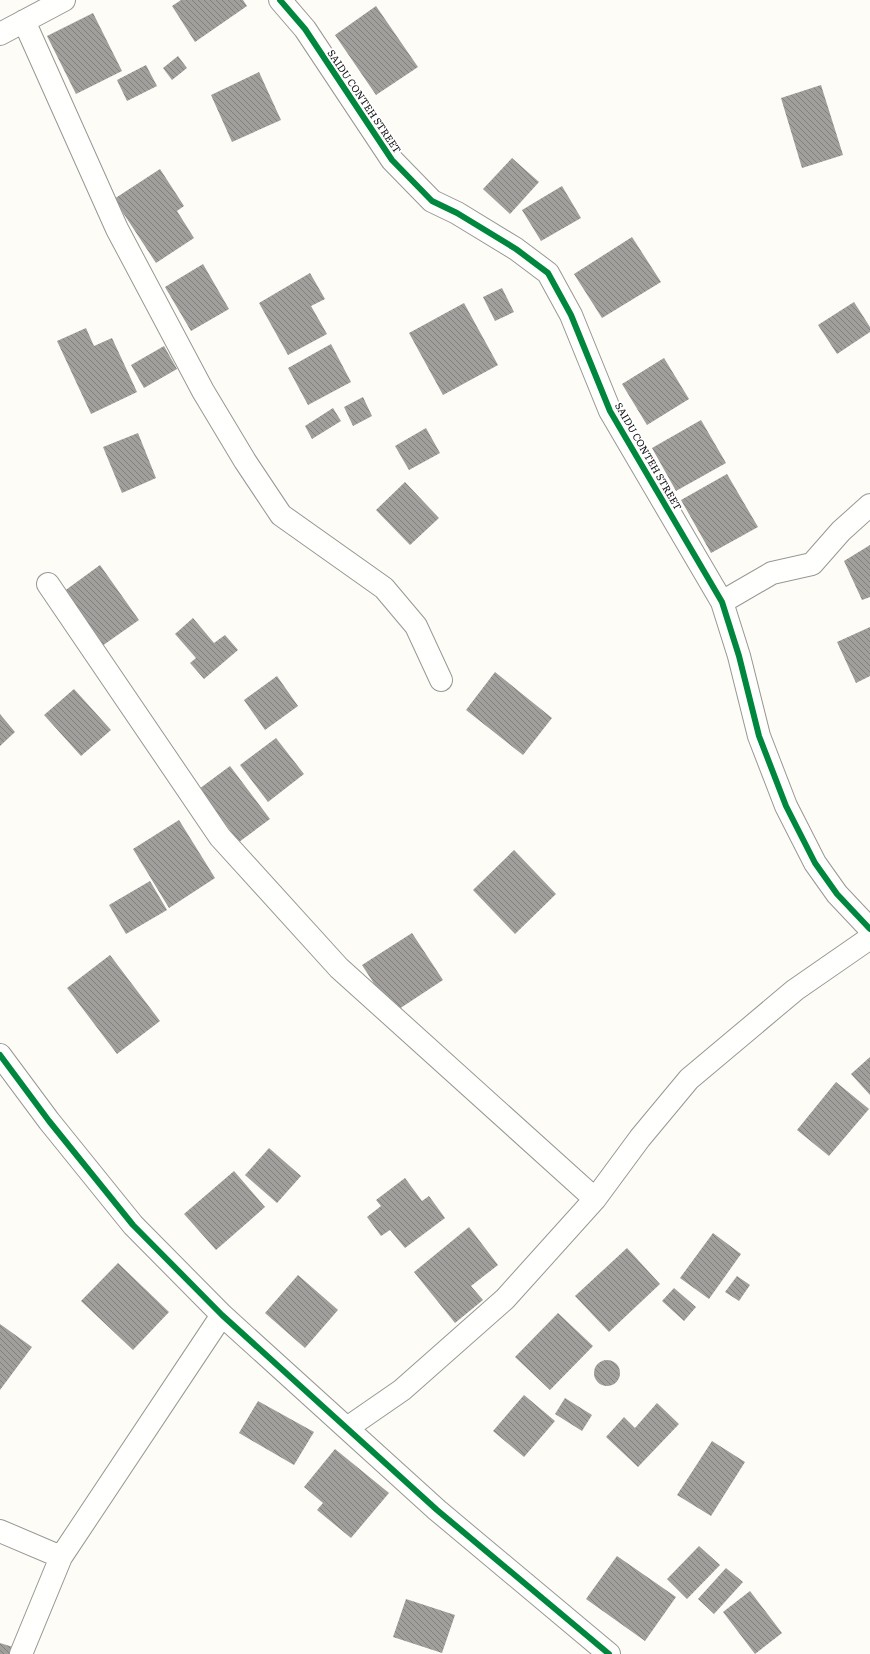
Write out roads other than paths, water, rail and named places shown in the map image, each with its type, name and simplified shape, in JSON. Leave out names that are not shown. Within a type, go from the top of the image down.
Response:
[{"type":"street","points":[[0,34],[64,0]]},
{"type":"street","name":"SAIDU CONTEH STREET","points":[[280,0],[305,29],[392,160],[432,201],[457,213],[510,245],[548,273],[571,315],[610,411],[722,602],[740,656],[759,736],[786,806],[815,863],[837,894],[870,929]]},
{"type":"street","points":[[24,21],[117,229],[203,391],[245,461],[281,515],[384,588],[416,626],[441,680]]},
{"type":"street","points":[[722,602],[772,573],[812,564],[841,531],[870,505]]},
{"type":"street","points":[[48,584],[220,837],[339,968],[595,1199]]},
{"type":"street","points":[[347,1428],[402,1390],[505,1299],[595,1199],[640,1138],[689,1079],[795,990],[870,938]]},
{"type":"street","points":[[0,1056],[49,1121],[133,1225],[222,1315],[437,1510],[608,1654]]},
{"type":"street","points":[[21,1654],[61,1557],[222,1315]]},
{"type":"street","points":[[0,1531],[61,1557]]}]
